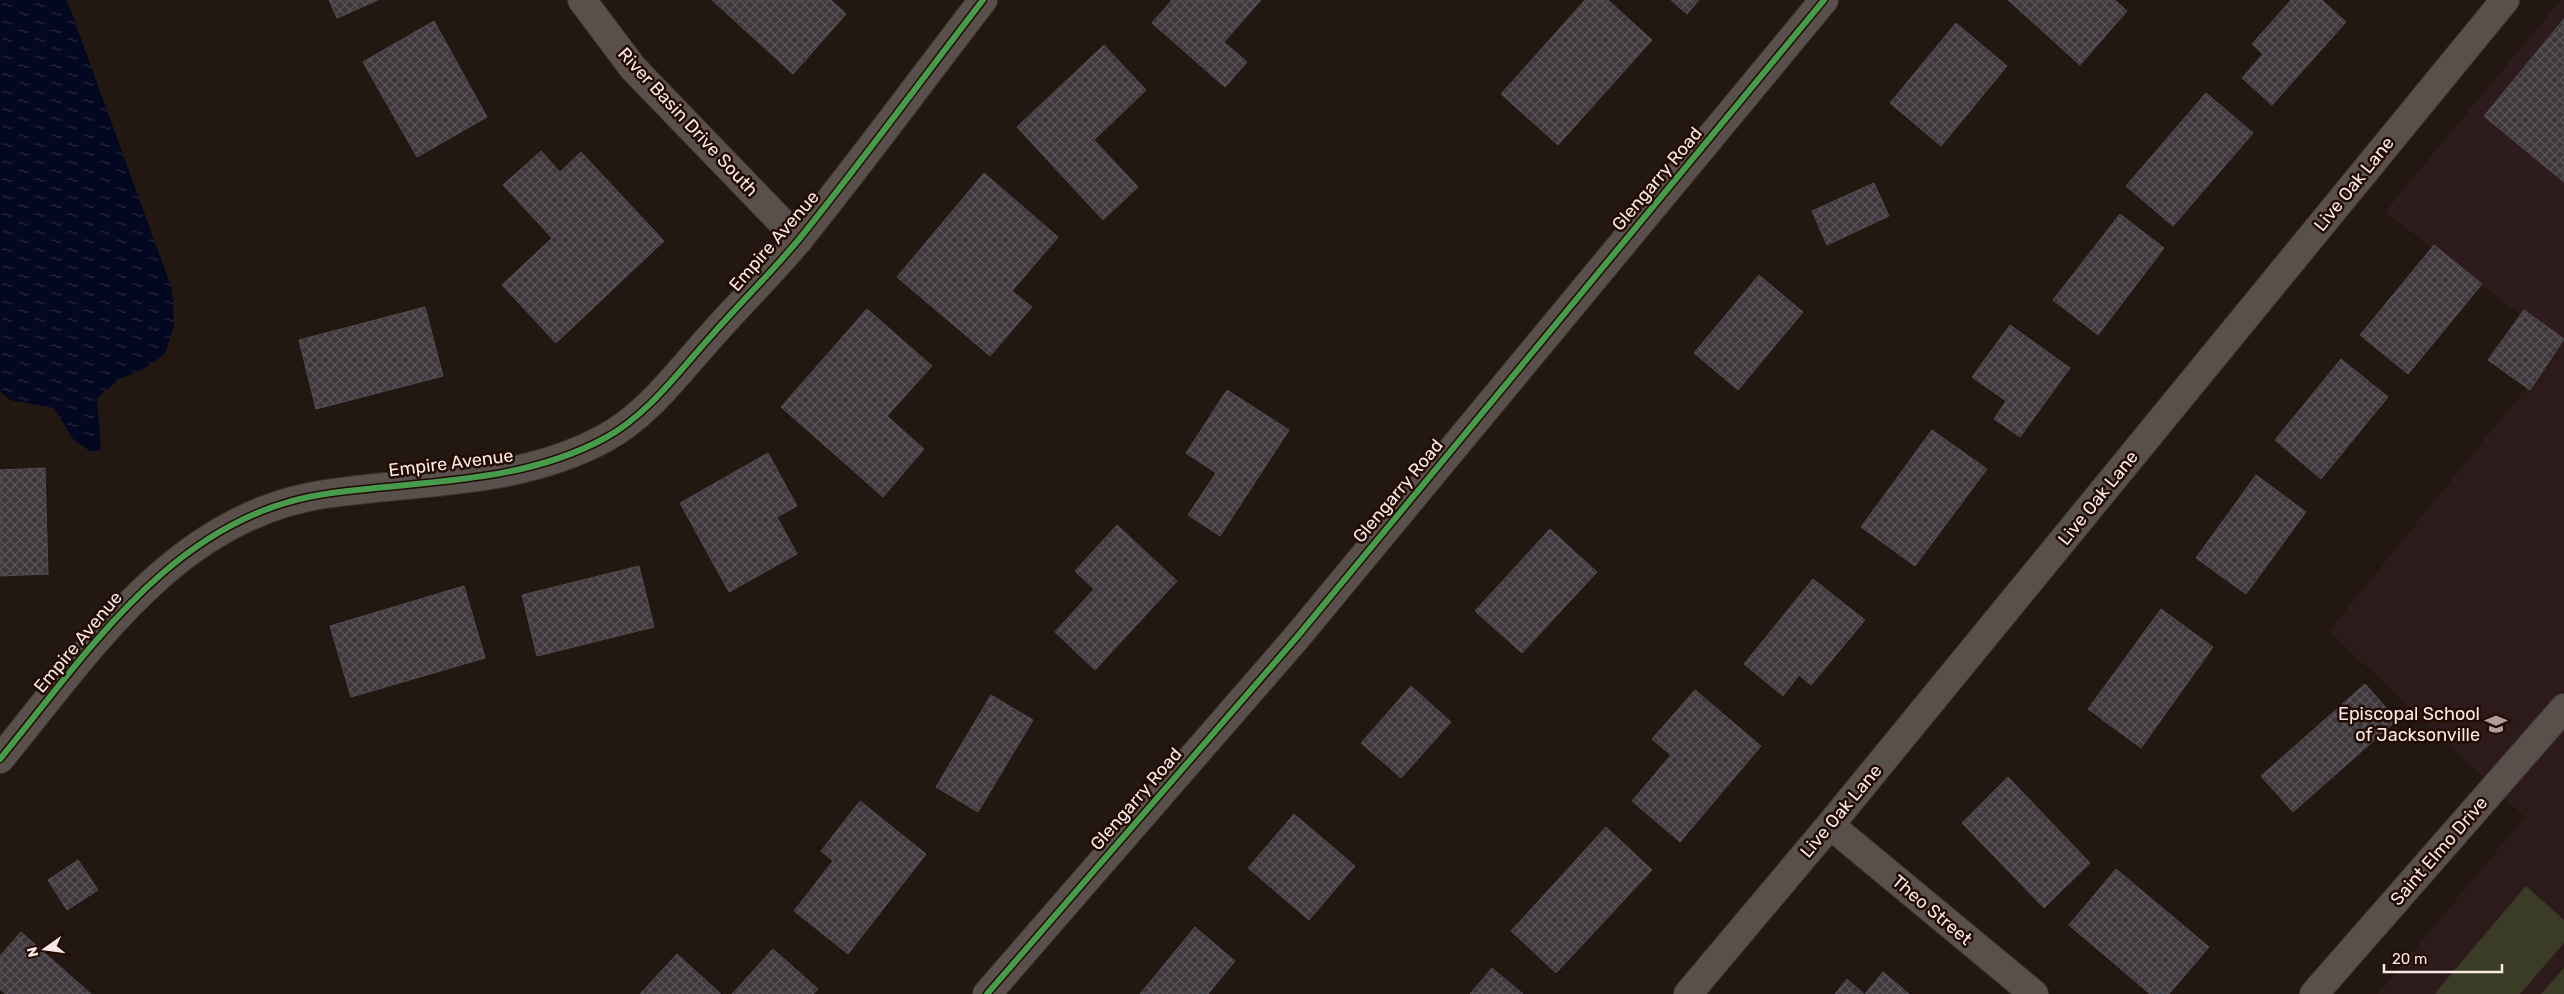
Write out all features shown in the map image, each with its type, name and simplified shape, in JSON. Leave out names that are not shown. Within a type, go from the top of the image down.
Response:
[{"type":"street","name":"River Basin Drive South","points":[[582,0],[633,68],[798,240]]},
{"type":"street","name":"Empire Avenue","points":[[0,759],[131,600],[180,557],[226,527],[279,504],[323,494],[510,473],[565,456],[607,437],[645,408],[798,240],[983,0]]},
{"type":"street","name":"Glengarry Road","points":[[987,994],[1297,637],[1824,0]]},
{"type":"street","name":"Live Oak Lane","points":[[1688,994],[1830,826],[2506,0]]},
{"type":"street","name":"Saint Elmo Drive","points":[[2314,994],[2564,708]]},
{"type":"street","name":"Theo Street","points":[[1830,826],[2034,994]]},
{"type":"shaded area","points":[[2561,0],[2564,0],[2564,341],[2561,345],[2385,212]]},
{"type":"shaded area","name":"Episcopal School of Jacksonville","points":[[2564,341],[2564,994],[2378,994],[2525,817],[2329,631]]},
{"type":"green space","points":[[2526,886],[2564,920],[2564,943],[2520,994],[2435,993]]},
{"type":"green space","points":[[2564,968],[2564,994],[2541,994]]},
{"type":"water","points":[[0,0],[67,0],[172,289],[174,326],[165,354],[144,369],[120,379],[97,398],[101,450],[91,452],[73,439],[54,408],[10,400],[0,391]]},
{"type":"building","points":[[329,0],[378,0],[337,18]]},
{"type":"building","points":[[712,0],[831,0],[846,14],[793,74]]},
{"type":"building","points":[[1172,0],[1261,0],[1224,42],[1247,62],[1225,87],[1152,23]]},
{"type":"building","points":[[1585,0],[1608,0],[1652,40],[1558,145],[1501,94]]},
{"type":"building","points":[[1671,0],[1699,0],[1687,14]]},
{"type":"building","points":[[2008,0],[2115,0],[2127,11],[2080,65]]},
{"type":"building","points":[[2291,0],[2322,0],[2346,22],[2272,105],[2242,78],[2263,54],[2252,44]]},
{"type":"building","points":[[2564,19],[2564,182],[2484,116]]},
{"type":"building","points":[[434,21],[487,117],[417,157],[363,62]]},
{"type":"building","points":[[1956,23],[2007,66],[1941,146],[1890,103]]},
{"type":"building","points":[[1104,45],[1146,90],[1094,140],[1138,187],[1103,220],[1017,127]]},
{"type":"building","points":[[2206,93],[2253,133],[2173,226],[2126,186]]},
{"type":"building","points":[[541,151],[560,172],[581,152],[664,241],[556,343],[502,285],[552,238],[503,185]]},
{"type":"building","points":[[984,173],[1058,237],[1012,291],[1032,307],[990,356],[897,277]]},
{"type":"building","points":[[1874,183],[1889,216],[1827,245],[1812,211]]},
{"type":"building","points":[[2120,214],[2164,248],[2098,335],[2053,300]]},
{"type":"building","points":[[2434,245],[2482,284],[2408,374],[2360,335]]},
{"type":"building","points":[[1759,275],[1803,312],[1738,390],[1694,353]]},
{"type":"building","points":[[425,307],[443,376],[316,409],[299,340]]},
{"type":"building","points":[[867,309],[932,366],[887,416],[924,449],[883,497],[781,407]]},
{"type":"building","points":[[2524,310],[2564,339],[2530,390],[2488,360]]},
{"type":"building","points":[[2010,325],[2070,368],[2020,437],[1994,419],[2006,401],[1972,377]]},
{"type":"building","points":[[2341,359],[2388,397],[2321,479],[2275,440]]},
{"type":"building","points":[[1227,390],[1289,430],[1220,536],[1188,515],[1216,473],[1186,453]]},
{"type":"building","points":[[1932,430],[1987,469],[1915,566],[1861,527]]},
{"type":"building","points":[[768,453],[797,506],[777,517],[797,554],[729,592],[680,503]]},
{"type":"building","points":[[45,468],[48,574],[0,576],[0,470]]},
{"type":"building","points":[[2256,475],[2306,512],[2246,594],[2196,558]]},
{"type":"building","points":[[1117,525],[1177,581],[1095,670],[1055,632],[1094,589],[1075,571]]},
{"type":"building","points":[[1550,529],[1597,572],[1522,653],[1475,611]]},
{"type":"building","points":[[639,566],[654,627],[537,656],[522,595]]},
{"type":"building","points":[[1813,579],[1865,620],[1811,685],[1799,675],[1783,696],[1744,664]]},
{"type":"building","points":[[464,586],[485,658],[351,697],[330,626]]},
{"type":"building","points":[[2161,609],[2213,647],[2141,748],[2088,709]]},
{"type":"building","points":[[2365,684],[2397,720],[2293,812],[2261,776]]},
{"type":"building","points":[[1411,686],[1451,722],[1401,778],[1361,743]]},
{"type":"building","points":[[1695,690],[1761,746],[1680,842],[1632,801],[1671,755],[1652,739]]},
{"type":"building","points":[[991,695],[1033,720],[978,812],[936,787]]},
{"type":"building","points":[[2008,777],[2090,863],[2044,908],[1962,823]]},
{"type":"building","points":[[860,801],[926,854],[848,954],[794,911],[833,861],[821,851]]},
{"type":"building","points":[[1294,814],[1355,866],[1309,920],[1248,868]]},
{"type":"building","points":[[1606,827],[1652,870],[1556,973],[1511,931]]},
{"type":"building","points":[[78,860],[98,890],[67,910],[48,880]]},
{"type":"building","points":[[2116,869],[2209,947],[2169,994],[2150,994],[2069,925]]},
{"type":"building","points":[[1195,927],[1235,961],[1208,994],[1140,994]]},
{"type":"building","points":[[21,932],[91,994],[5,994],[0,989],[0,956]]},
{"type":"building","points":[[773,949],[818,989],[813,994],[732,994]]},
{"type":"building","points":[[677,954],[721,994],[640,994]]},
{"type":"building","points":[[1492,968],[1523,994],[1470,994]]},
{"type":"building","points":[[1883,972],[1909,994],[1865,994]]},
{"type":"building","points":[[1847,979],[1864,994],[1835,994]]},
{"type":"cycle path","points":[[0,759],[102,633],[140,594],[180,559],[223,530],[272,507],[325,494],[432,483],[503,473],[538,465],[572,453],[605,438],[621,428],[663,391],[800,238],[983,0]]},
{"type":"cycle path","points":[[987,994],[1297,637],[1824,0]]},
{"type":"place","name":"Episcopal School of Jacksonville","points":[[2496,724]]}]
